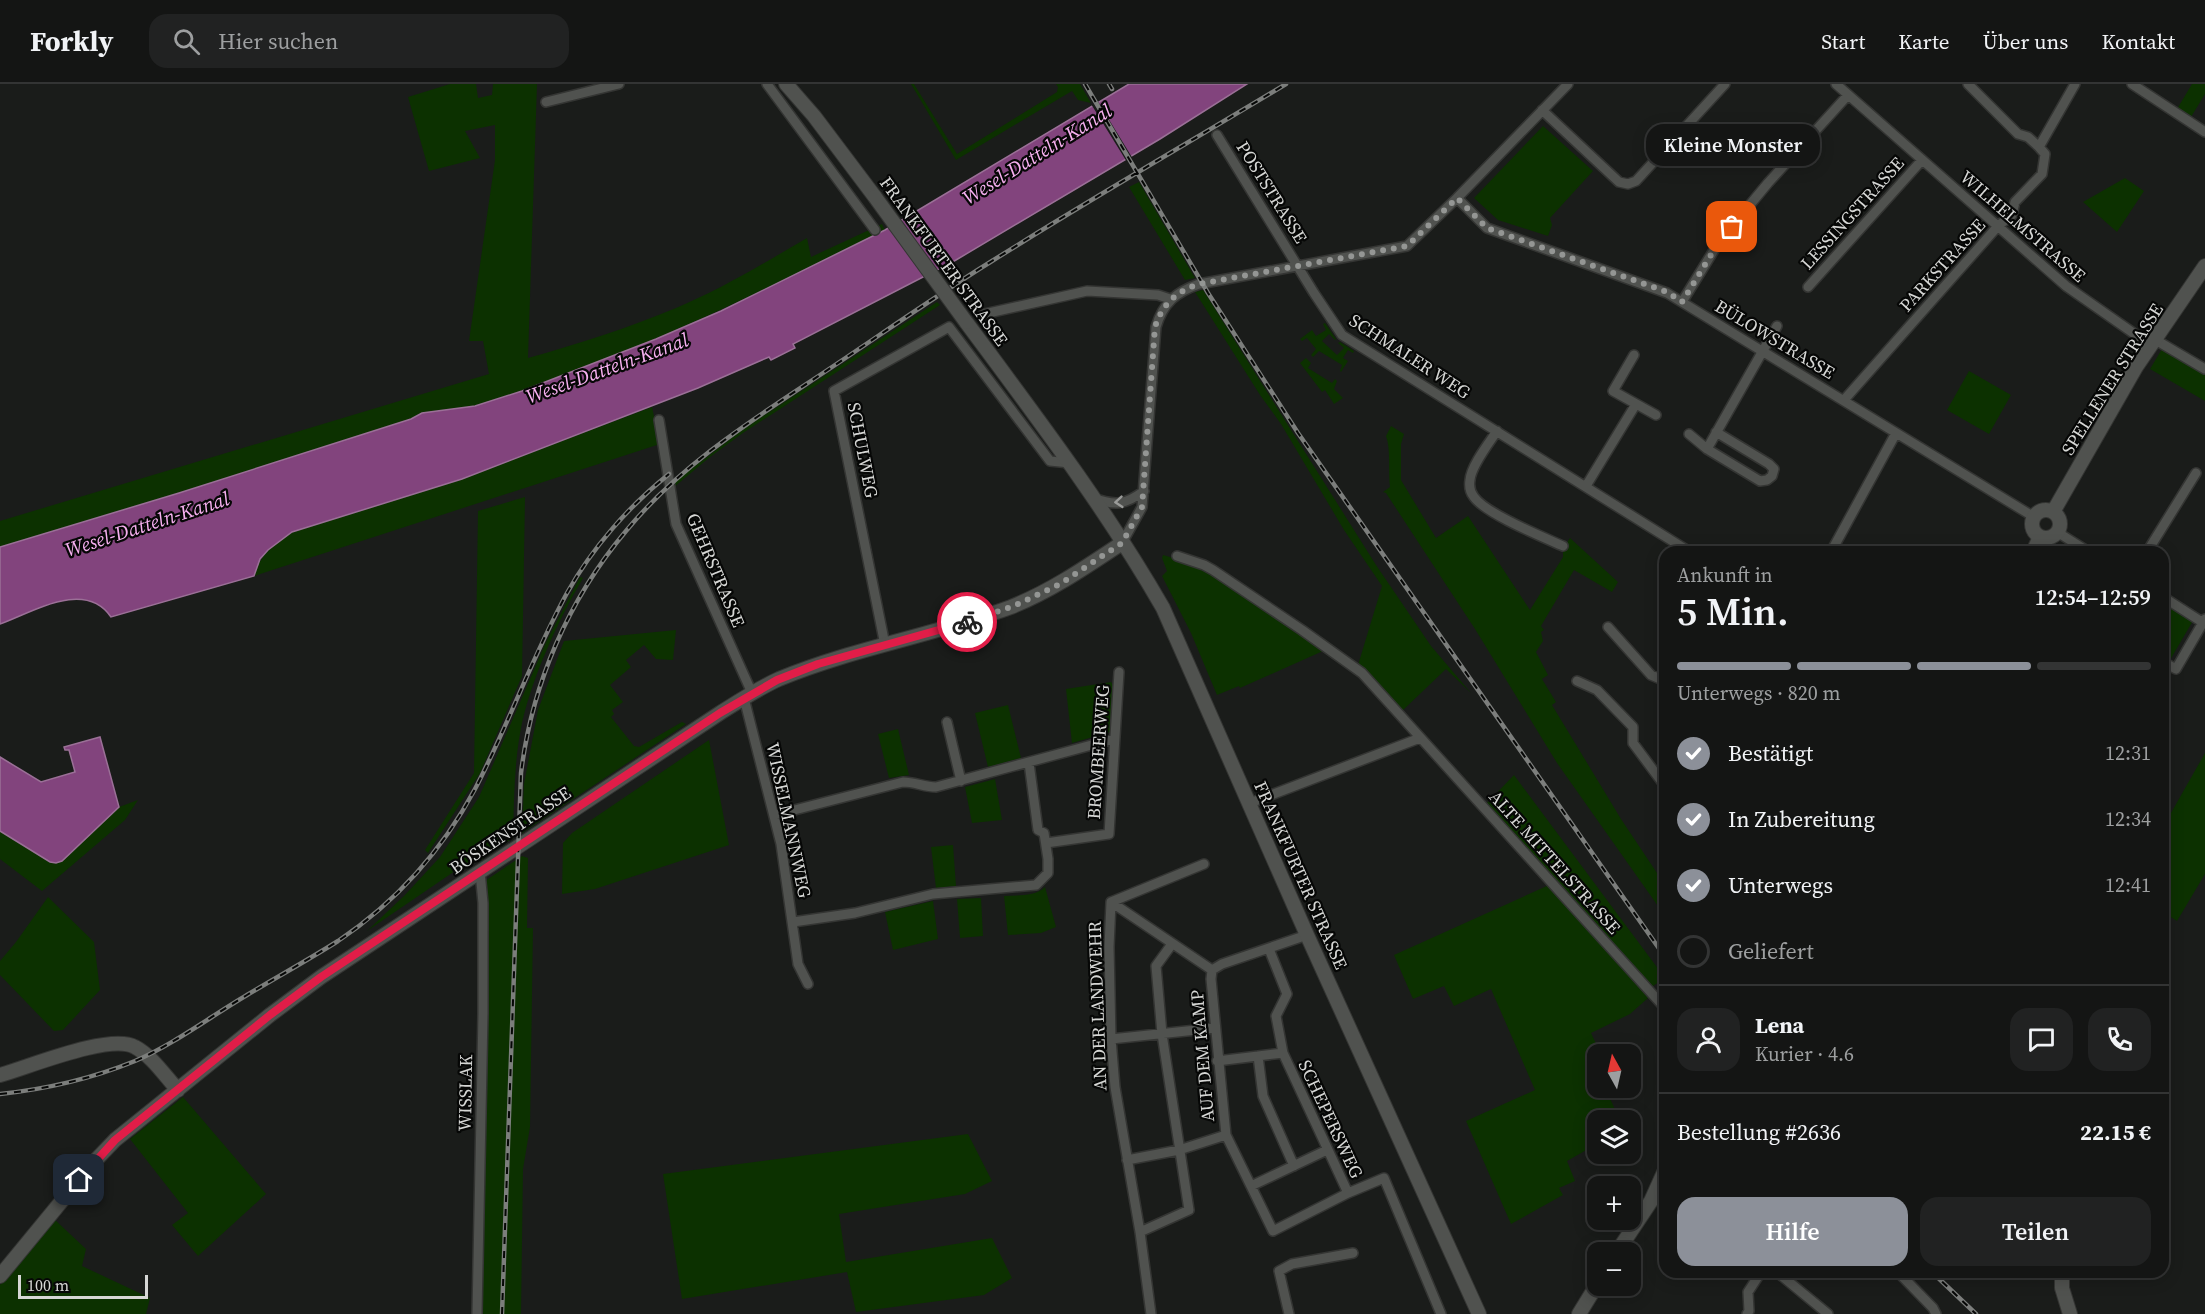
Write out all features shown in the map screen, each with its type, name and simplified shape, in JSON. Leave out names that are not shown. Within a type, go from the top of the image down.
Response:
[{"type":"main road","name":"FRANKFURTER STRASSE","points":[[786,84],[875,197],[1070,463],[1134,558],[1178,638],[1307,935],[1479,1314]]},
{"type":"main road","name":"SPELLENER STRASSE","points":[[2053,512],[2154,339],[2205,266]]},
{"type":"main road","points":[[2044,510],[2053,512],[2060,524],[2057,532],[2050,538],[2040,537],[2032,529],[2034,517],[2044,510]]},
{"type":"main road","points":[[2036,546],[2040,537]]},
{"type":"main road","name":"BÖSKENSTRASSE","points":[[0,1276],[93,1163],[115,1140],[270,1015],[321,977],[748,696],[777,680],[818,664],[980,618],[1014,606],[1060,584],[1122,543]]},
{"type":"main road","points":[[0,1075],[97,1046],[122,1043],[137,1048],[178,1090]]},
{"type":"main road","points":[[1624,1242],[1659,1187]]},
{"type":"main road","points":[[2062,1278],[2062,1288],[2070,1314]]},
{"type":"main road","points":[[1579,1314],[1590,1296]]},
{"type":"street","points":[[546,102],[619,84]]},
{"type":"street","name":"FRANKFURTER STRASSE","points":[[767,84],[876,230]]},
{"type":"street","name":"POSTSTRASSE","points":[[1170,299],[1182,290],[1199,284],[1407,246],[1568,84]]},
{"type":"street","points":[[1542,110],[1619,182],[1628,184],[1636,181],[1725,84]]},
{"type":"street","name":"WILHELMSTRASSE","points":[[1836,84],[2066,286],[2139,337],[2154,339],[2205,369]]},
{"type":"street","points":[[1968,84],[2018,134],[2028,136],[2039,147],[2075,84]]},
{"type":"street","points":[[2132,84],[2205,132]]},
{"type":"street","points":[[1682,302],[1719,242],[1768,183],[1848,95]]},
{"type":"street","name":"POSTSTRASSE","points":[[1217,135],[1298,267]]},
{"type":"street","name":"PARKSTRASSE","points":[[1844,400],[1998,226],[2012,215],[2015,202],[2042,174],[2045,154],[2039,147]]},
{"type":"street","name":"LESSINGSTRASSE","points":[[1808,288],[1922,160]]},
{"type":"street","name":"BÜLOWSTRASSE","points":[[1457,198],[1487,228],[1667,292],[2034,517]]},
{"type":"street","name":"SCHMALER WEG","points":[[1298,267],[1342,335],[1681,546]]},
{"type":"street","points":[[984,314],[1088,291],[1158,295],[1170,299],[1159,315],[1155,327],[1142,507],[1122,543]]},
{"type":"street","points":[[1707,449],[1777,326]]},
{"type":"street","name":"FRANKFURTER STRASSE","points":[[949,327],[1050,461],[1070,463]]},
{"type":"street","name":"SCHULWEG","points":[[885,645],[834,391],[949,327]]},
{"type":"street","points":[[1634,355],[1613,391],[1656,415]]},
{"type":"street","points":[[1586,486],[1636,404]]},
{"type":"street","name":"GEHRSTRASSE","points":[[658,420],[665,447],[676,524],[748,696]]},
{"type":"street","points":[[1497,431],[1471,474],[1470,488],[1473,496],[1525,529],[1563,546]]},
{"type":"street","points":[[1689,434],[1707,449],[1760,481],[1772,476],[1774,469],[1770,464],[1716,432]]},
{"type":"street","points":[[1834,546],[1896,433]]},
{"type":"street","points":[[2151,546],[2196,473]]},
{"type":"street","points":[[1092,498],[1106,502],[1128,502],[1144,491]]},
{"type":"street","points":[[2057,532],[2080,546]]},
{"type":"street","name":"ALTE MITTELSTRASSE","points":[[1177,556],[1213,570],[1362,673],[1659,1001]]},
{"type":"street","points":[[2169,601],[2204,621],[2176,669],[2169,665]]},
{"type":"street","points":[[1608,627],[1651,675],[1659,678]]},
{"type":"street","name":"BROMBEERWEG","points":[[1046,843],[1109,834],[1119,672]]},
{"type":"street","points":[[1577,681],[1597,690],[1633,727],[1633,742],[1659,778]]},
{"type":"street","name":"WISSELMANNWEG","points":[[748,696],[775,815],[798,964],[808,984]]},
{"type":"street","points":[[946,722],[961,781]]},
{"type":"street","points":[[1250,803],[1420,738]]},
{"type":"street","points":[[775,815],[903,782],[936,787],[1114,739]]},
{"type":"street","points":[[793,922],[855,913],[933,894],[1036,885],[1048,873],[1046,843],[1044,834],[1038,830],[1029,763]]},
{"type":"street","name":"AN DER LANDWEHR","points":[[1151,1314],[1140,1232],[1115,1087],[1111,1039],[1109,947],[1111,902],[1204,864]]},
{"type":"street","name":"WISSLAK","points":[[477,1314],[483,1013],[483,903],[480,872]]},
{"type":"street","points":[[1111,902],[1212,970]]},
{"type":"street","name":"AUF DEM KAMP","points":[[1307,935],[1222,964],[1212,970],[1217,1061],[1226,1135],[1273,1231],[1348,1193]]},
{"type":"street","points":[[1140,1232],[1189,1210],[1162,1034],[1156,966],[1172,944]]},
{"type":"street","points":[[1269,949],[1287,994],[1276,1016],[1282,1053]]},
{"type":"street","points":[[1111,1039],[1215,1028]]},
{"type":"street","name":"SCHEPERSWEG","points":[[1217,1061],[1282,1053],[1348,1193]]},
{"type":"street","points":[[1258,1056],[1263,1096],[1294,1166]]},
{"type":"street","points":[[1127,1160],[1179,1150],[1226,1135]]},
{"type":"street","points":[[1251,1186],[1327,1150]]},
{"type":"street","points":[[1348,1193],[1384,1178],[1442,1314]]},
{"type":"street","points":[[1289,1314],[1280,1271],[1292,1264],[1353,1253]]},
{"type":"street","points":[[1747,1314],[1749,1311],[1748,1292],[1757,1278]]},
{"type":"street","points":[[1784,1278],[1828,1314]]},
{"type":"street","points":[[1904,1278],[1936,1314]]},
{"type":"green space","points":[[450,84],[476,84],[478,98],[492,95],[493,84],[537,84],[528,358],[603,335],[693,301],[807,238],[811,257],[882,224],[885,230],[762,291],[678,329],[522,391],[473,407],[419,416],[179,493],[0,547],[0,521],[489,374],[483,341],[469,341],[495,160],[495,125],[465,131],[480,158],[429,171],[408,97]]},
{"type":"green space","points":[[911,84],[914,84],[957,154],[1057,92],[1056,84],[1080,84],[1091,103],[1078,100],[1072,91],[956,160]]},
{"type":"green space","points":[[2192,84],[2205,84],[2205,94],[2191,117],[2177,109]]},
{"type":"green space","points":[[1543,126],[1593,171],[1550,218],[1552,225],[1548,236],[1498,220],[1474,198]]},
{"type":"green space","points":[[2125,178],[2144,191],[2117,232],[2083,202]]},
{"type":"green space","points":[[1139,182],[1195,278],[1185,280],[1129,187]]},
{"type":"green space","points":[[1203,290],[1376,565],[1431,646],[1471,693],[1446,669],[1401,712],[1358,665],[1382,586],[1344,530],[1281,424],[1195,292]]},
{"type":"green space","points":[[937,302],[940,305],[743,433],[673,488],[678,479],[745,428]]},
{"type":"green space","points":[[1325,323],[1336,339],[1329,334],[1322,341],[1337,355],[1344,348],[1338,343],[1340,342],[1354,351],[1353,353],[1348,350],[1343,358],[1348,361],[1341,372],[1342,365],[1319,351],[1313,357],[1311,355],[1316,349],[1307,338],[1302,341],[1300,339],[1312,330],[1316,336],[1326,330],[1323,324]]},
{"type":"green space","points":[[2162,349],[2205,374],[2205,401],[2150,369]]},
{"type":"green space","points":[[1306,358],[1311,363],[1308,368],[1332,383],[1335,379],[1337,381],[1334,389],[1343,398],[1334,404],[1325,390],[1322,392],[1300,363]]},
{"type":"green space","points":[[1969,371],[2011,395],[1989,434],[1947,410]]},
{"type":"green space","points":[[652,407],[660,444],[254,576],[269,550],[292,532],[461,479]]},
{"type":"green space","points":[[1391,426],[1404,434],[1401,444],[1401,480],[1436,538],[1468,516],[1530,610],[1563,557],[1563,549],[1570,538],[1618,582],[1612,592],[1574,570],[1541,626],[1544,630],[1541,632],[1543,641],[1536,652],[1548,675],[1542,679],[1556,702],[1552,705],[1621,819],[1659,876],[1659,908],[1557,763],[1475,629],[1386,493],[1383,492],[1390,487],[1386,436]]},
{"type":"green space","points":[[525,497],[522,676],[480,773],[428,853],[425,850],[474,773],[478,511]]},
{"type":"green space","points":[[1163,555],[1201,566],[1211,572],[1351,670],[1323,651],[1240,688],[1239,686],[1217,695],[1191,633],[1162,576],[1167,571]]},
{"type":"green space","points":[[580,577],[583,578],[564,612],[540,667],[522,723],[516,766],[513,838],[478,862],[477,856],[367,931],[440,857],[479,797],[546,642]]},
{"type":"green space","points":[[2169,605],[2194,619],[2169,659]]},
{"type":"green space","points":[[676,630],[673,660],[656,659],[644,645],[626,660],[631,667],[610,685],[623,702],[612,710],[614,714],[611,717],[634,746],[639,747],[682,722],[686,724],[522,833],[524,784],[538,710],[564,641]]},
{"type":"green space","points":[[1111,682],[1114,687],[1110,732],[1072,743],[1066,689]]},
{"type":"green space","points":[[1008,705],[1021,758],[988,767],[975,713]]},
{"type":"green space","points":[[898,729],[909,775],[889,778],[878,734]]},
{"type":"green space","points":[[709,740],[729,845],[595,889],[562,894],[563,843],[572,833]]},
{"type":"green space","points":[[2205,753],[2205,874],[2177,921],[2169,916],[2169,816]]},
{"type":"green space","points":[[1514,775],[1659,970],[1659,982],[1650,988],[1486,804]]},
{"type":"green space","points":[[995,779],[1002,820],[972,823],[965,787]]},
{"type":"green space","points":[[138,800],[125,820],[42,891],[0,859],[0,831],[53,863],[59,862],[119,807]]},
{"type":"green space","points":[[953,845],[956,886],[936,888],[931,847]]},
{"type":"green space","points":[[522,856],[528,858],[527,928],[533,928],[530,1127],[523,1169],[521,1314],[479,1314],[485,881]]},
{"type":"green space","points":[[1549,885],[1648,998],[1630,1014],[1591,1033],[1596,1044],[1587,1044],[1587,1098],[1610,1098],[1615,1110],[1587,1110],[1587,1150],[1567,1161],[1575,1181],[1559,1188],[1563,1195],[1511,1224],[1466,1121],[1535,1090],[1491,989],[1454,1006],[1444,986],[1413,999],[1394,955]]},
{"type":"green space","points":[[1045,887],[1056,927],[1041,933],[1008,935],[1004,896],[1031,894]]},
{"type":"green space","points":[[48,897],[94,942],[100,990],[63,1030],[54,1031],[0,975],[0,961]]},
{"type":"green space","points":[[981,898],[983,936],[960,938],[957,899]]},
{"type":"green space","points":[[933,901],[938,939],[893,950],[885,912]]},
{"type":"green space","points":[[183,1097],[266,1194],[198,1256],[172,1225],[188,1213],[130,1139]]},
{"type":"green space","points":[[968,1134],[992,1181],[965,1194],[839,1214],[846,1262],[992,1238],[1012,1278],[984,1295],[856,1312],[847,1272],[682,1299],[663,1174]]},
{"type":"green space","points":[[53,1218],[86,1249],[82,1266],[150,1298],[146,1314],[0,1314],[0,1285]]},
{"type":"water","name":"Wesel-Datteln-Kanal","points":[[1129,84],[1247,84],[1160,139],[956,260],[793,344],[795,348],[771,360],[769,357],[698,388],[462,479],[292,532],[260,559],[254,576],[111,617],[100,606],[87,600],[73,599],[43,606],[0,624],[0,547],[179,493],[411,419],[422,413],[475,406],[522,391],[656,339],[721,311],[885,230]]},
{"type":"water","points":[[100,737],[119,807],[62,861],[50,862],[0,831],[0,757],[41,782],[75,772],[69,750],[65,750],[64,747]]},
{"type":"pier","points":[[1097,100],[1133,159],[1127,162],[1091,104]]},
{"type":"railway","points":[[1085,84],[1208,293],[1298,433],[1659,948]]},
{"type":"railway","points":[[1109,84],[1112,89]]},
{"type":"railway","points":[[502,1314],[521,773],[526,740],[544,676],[570,614],[587,585],[605,558],[649,505],[701,458],[729,437],[973,273],[1286,84]]},
{"type":"railway","points":[[0,1094],[85,1078],[135,1061],[178,1038],[338,941],[379,910],[416,874],[462,812],[498,741],[542,642],[577,576],[612,529],[669,474]]},
{"type":"railway","points":[[1938,1278],[1976,1314]]},
{"type":"way so far","points":[[967,622],[1014,606],[1060,584],[1122,543],[1128,536],[1142,507],[1155,327],[1159,315],[1170,299],[1182,290],[1199,284],[1407,246],[1457,198],[1487,228],[1667,292],[1682,302],[1719,242],[1732,227]]},
{"type":"place","name":"Kleine Monster","points":[[1732,227]]},
{"type":"route","points":[[79,1180],[115,1140],[270,1015],[321,977],[720,713],[777,680],[818,664],[967,622]]}]
